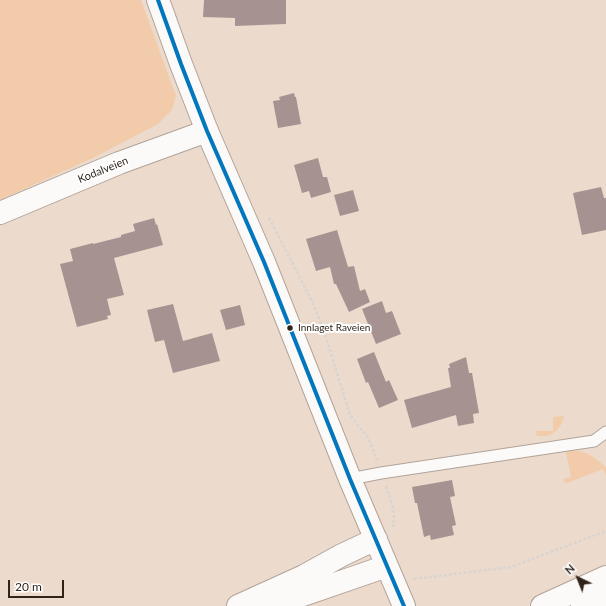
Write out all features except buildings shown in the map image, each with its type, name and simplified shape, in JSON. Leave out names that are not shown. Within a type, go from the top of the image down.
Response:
[{"type":"main road","points":[[158,0],[207,131],[264,262],[350,479],[384,533],[387,566],[404,606]]},
{"type":"main road","name":"Kodalveien","points":[[0,213],[119,163],[207,131]]},
{"type":"main road","points":[[238,606],[304,576],[384,533]]},
{"type":"main road","points":[[271,606],[387,566]]},
{"type":"main road","points":[[542,606],[606,577]]},
{"type":"main road","points":[[582,606],[606,596]]},
{"type":"lane","points":[[350,479],[381,472],[594,440],[606,432]]},
{"type":"path","points":[[266,213],[312,301],[324,331],[350,415],[368,437],[381,472],[394,510],[394,518],[384,533]]},
{"type":"path","points":[[408,580],[511,567],[606,531]]},
{"type":"shaded area","points":[[0,0],[141,0],[176,96],[172,110],[158,124],[95,157],[0,200]]},
{"type":"shaded area","points":[[564,416],[561,425],[555,432],[547,436],[537,436],[536,431],[553,431],[553,417]]},
{"type":"shaded area","points":[[568,451],[585,452],[593,456],[606,467],[606,476],[603,469],[567,483],[564,482],[563,479],[571,477],[566,453]]},
{"type":"transit line","points":[[158,0],[207,131],[264,262],[350,479],[404,606]]},
{"type":"place","name":"Innlaget Raveien","points":[[290,328]]}]
